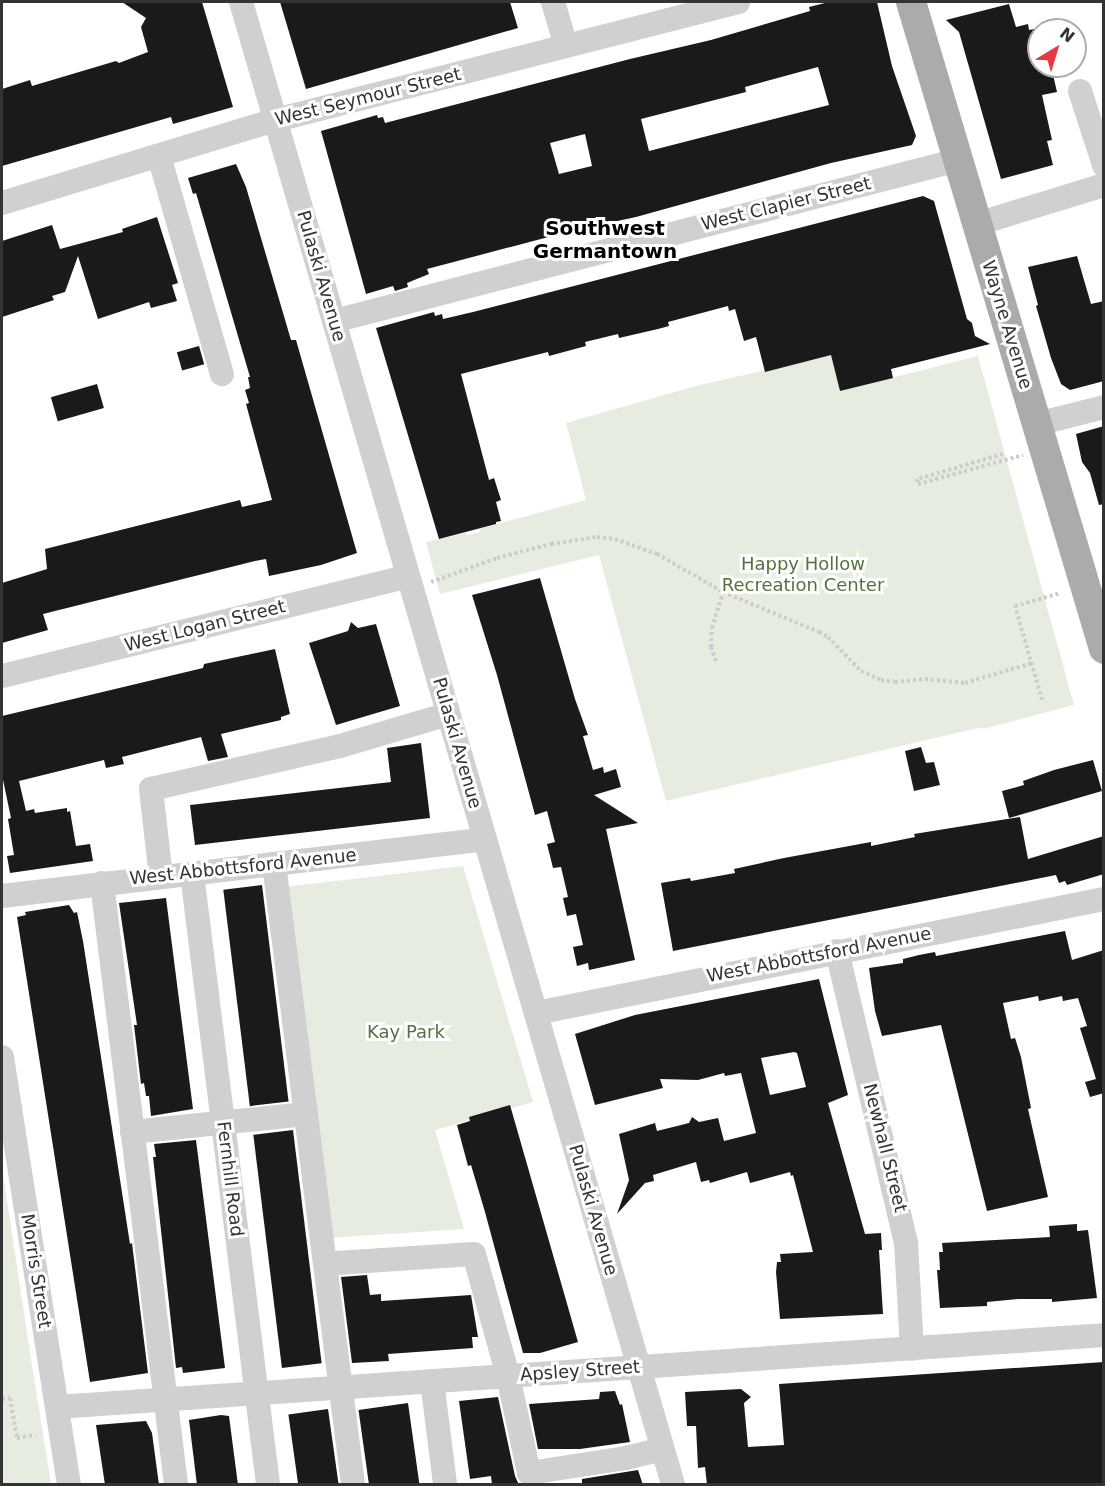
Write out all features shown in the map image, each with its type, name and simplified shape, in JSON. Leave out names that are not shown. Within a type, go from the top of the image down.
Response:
[{"type":"main road","name":"Wayne Avenue","points":[[914,2],[958,160],[1104,649]]},
{"type":"street","name":"Pulaski Avenue","points":[[241,2],[673,1485]]},
{"type":"street","points":[[553,2],[566,46]]},
{"type":"street","name":"West Seymour Street","points":[[2,203],[276,120],[738,2]]},
{"type":"street","points":[[1080,90],[1104,165]]},
{"type":"street","points":[[159,156],[222,374]]},
{"type":"street","name":"West Clapier Street","points":[[334,321],[958,160]]},
{"type":"street","points":[[977,224],[1104,185]]},
{"type":"street","points":[[1041,437],[1104,407]]},
{"type":"street","name":"West Logan Street","points":[[2,676],[408,576]]},
{"type":"street","points":[[161,877],[150,789],[340,746],[448,714]]},
{"type":"street","name":"West Abbottsford Avenue","points":[[2,896],[485,839]]},
{"type":"street","points":[[274,864],[353,1485]]},
{"type":"street","name":"Fernhill Road","points":[[192,874],[268,1485]]},
{"type":"street","points":[[102,883],[176,1485]]},
{"type":"street","name":"West Abbottsford Avenue","points":[[536,1013],[1104,899]]},
{"type":"street","name":"Newhall Street","points":[[837,951],[906,1242],[912,1349]]},
{"type":"street","name":"Morris Street","points":[[2,1057],[69,1485]]},
{"type":"street","points":[[132,1132],[306,1114]]},
{"type":"street","points":[[337,1263],[474,1254],[508,1376],[529,1473],[626,1458],[662,1449]]},
{"type":"street","name":"Apsley Street","points":[[57,1407],[1104,1335]]},
{"type":"street","points":[[432,1381],[445,1485]]},
{"type":"path","points":[[1003,454],[917,479],[918,484],[1041,437]]},
{"type":"path","points":[[408,576],[434,583],[497,558],[551,544],[597,537],[615,539],[657,554],[723,592],[819,632],[828,637],[861,671],[881,680],[925,679],[965,683],[1032,663]]},
{"type":"path","points":[[1042,700],[1016,606],[1085,586]]},
{"type":"path","points":[[716,661],[711,647],[712,628],[723,592]]},
{"type":"path","points":[[2,1400],[10,1398],[17,1438],[36,1436]]},
{"type":"green space","name":"Happy Hollow Recreation Center","points":[[831,355],[840,391],[978,356],[1074,705],[983,729],[982,727],[666,801],[599,555],[440,594],[426,542],[480,532],[479,529],[586,500],[566,423],[696,386]]},
{"type":"green space","name":"Kay Park","points":[[463,866],[533,1102],[435,1130],[464,1229],[328,1238],[285,887]]},
{"type":"green space","points":[[2,1168],[33,1372],[51,1484],[2,1484]]},
{"type":"building","points":[[122,2],[202,2],[233,107],[173,124],[171,117],[2,166],[2,89],[30,80],[32,86],[116,61],[119,63],[148,52],[141,27],[146,18]]},
{"type":"building","points":[[280,2],[510,2],[518,28],[306,89]]},
{"type":"building","points":[[829,2],[877,2],[892,66],[916,136],[912,145],[831,163],[636,217],[571,231],[427,269],[429,274],[407,283],[408,287],[395,291],[393,286],[366,294],[321,131],[377,115],[378,118],[383,117],[385,123],[711,40],[810,11],[809,7]],"holes":[[[818,67],[829,105],[649,151],[641,119],[746,92],[745,87]],[[585,134],[592,166],[559,174],[550,143]]]},
{"type":"building","points":[[1009,4],[1016,27],[1027,24],[1027,78],[1054,78],[1057,92],[1042,95],[1052,140],[1047,141],[1053,165],[1001,179],[959,32],[946,20]]},
{"type":"building","points":[[236,164],[246,187],[291,340],[296,340],[357,553],[321,565],[269,576],[266,559],[255,561],[43,614],[48,630],[2,643],[2,583],[47,569],[45,549],[240,500],[242,507],[272,500],[246,404],[249,403],[245,390],[250,388],[248,377],[250,377],[196,193],[193,194],[188,178]]},
{"type":"building","points":[[923,196],[934,201],[967,319],[972,323],[975,336],[990,344],[891,369],[893,378],[840,391],[831,355],[765,372],[756,337],[744,341],[735,309],[729,311],[728,306],[668,322],[669,326],[658,329],[619,338],[618,334],[585,342],[586,346],[549,356],[548,352],[461,374],[489,480],[494,478],[501,500],[496,502],[501,521],[439,539],[376,328],[434,312],[435,316],[442,314],[443,319],[473,312]]},
{"type":"building","points":[[157,217],[178,283],[172,285],[177,301],[151,308],[149,302],[98,319],[78,256],[65,292],[52,296],[54,300],[2,317],[2,241],[52,225],[60,249],[123,232],[122,229]]},
{"type":"building","points":[[1077,256],[1091,304],[1104,301],[1104,381],[1070,390],[1061,384],[1051,358],[1036,306],[1038,305],[1028,267]]},
{"type":"building","points":[[199,346],[204,364],[182,371],[177,352]]},
{"type":"building","points":[[97,384],[104,408],[58,421],[51,397]]},
{"type":"building","points":[[1104,426],[1104,504],[1099,505],[1090,473],[1082,462],[1076,434]]},
{"type":"building","points":[[540,578],[575,699],[588,735],[583,736],[593,770],[603,767],[604,773],[616,769],[621,787],[594,795],[638,823],[606,829],[635,960],[589,970],[588,963],[577,966],[573,947],[583,945],[576,914],[567,916],[563,898],[568,897],[561,867],[553,868],[547,844],[555,842],[547,811],[535,815],[497,675],[472,595]]},
{"type":"building","points":[[351,622],[358,628],[376,624],[400,706],[336,725],[309,643],[348,631]]},
{"type":"building","points":[[275,649],[290,714],[281,717],[281,720],[221,734],[228,757],[208,761],[201,737],[122,757],[124,764],[106,768],[104,760],[19,781],[26,811],[34,809],[35,813],[67,808],[67,812],[70,811],[76,846],[90,844],[93,861],[10,873],[7,856],[14,855],[8,819],[11,818],[2,775],[2,716],[203,668],[204,664]]},
{"type":"building","points":[[421,743],[430,818],[195,845],[190,805],[391,782],[387,748]]},
{"type":"building","points":[[921,747],[926,763],[934,762],[940,785],[914,791],[905,751]]},
{"type":"building","points":[[1093,760],[1102,791],[1009,818],[1002,791],[1024,785],[1023,781],[1054,770]]},
{"type":"building","points":[[1020,817],[1028,859],[1104,836],[1104,874],[1067,885],[1065,881],[1059,883],[1056,875],[673,951],[661,883],[690,878],[691,881],[735,873],[734,869],[784,858],[871,842],[871,846],[915,837],[914,834]]},
{"type":"building","points":[[262,885],[289,1101],[250,1106],[223,890]]},
{"type":"building","points":[[166,898],[193,1109],[151,1116],[149,1096],[146,1096],[144,1083],[141,1084],[134,1025],[137,1025],[119,903]]},
{"type":"building","points":[[69,905],[74,913],[77,912],[83,941],[130,1244],[132,1243],[148,1373],[90,1382],[17,917],[26,915],[25,912]]},
{"type":"building","points":[[1065,931],[1072,960],[1104,950],[1104,1093],[1090,1097],[1085,1082],[1096,1079],[1080,1028],[1087,1026],[1078,998],[1063,1001],[1062,996],[1039,1001],[1038,996],[1003,1003],[1011,1039],[1015,1038],[1021,1057],[1031,1108],[1028,1109],[1048,1197],[987,1211],[941,1025],[882,1036],[875,1011],[869,968],[903,963],[903,959],[919,955],[935,952],[936,956]]},
{"type":"building","points":[[819,979],[848,1095],[828,1103],[865,1234],[881,1233],[882,1250],[879,1250],[883,1314],[780,1319],[776,1272],[777,1262],[781,1262],[780,1254],[813,1252],[793,1175],[791,1176],[790,1172],[750,1183],[747,1172],[710,1183],[709,1180],[701,1182],[696,1162],[653,1175],[654,1181],[645,1183],[617,1214],[629,1180],[619,1134],[655,1123],[657,1131],[689,1123],[692,1117],[699,1122],[718,1118],[724,1141],[756,1133],[741,1073],[725,1076],[724,1073],[698,1080],[660,1079],[663,1088],[595,1105],[575,1034],[635,1015]],"holes":[[[797,1053],[806,1087],[770,1095],[761,1058]]]},
{"type":"building","points":[[510,1105],[578,1342],[540,1353],[523,1353],[485,1212],[471,1165],[468,1166],[457,1125],[470,1121],[469,1117]]},
{"type":"building","points":[[293,1130],[322,1363],[282,1368],[253,1135]]},
{"type":"building","points":[[196,1140],[225,1368],[183,1373],[182,1367],[176,1368],[153,1157],[156,1157],[154,1144]]},
{"type":"building","points":[[1077,1224],[1077,1231],[1088,1230],[1097,1298],[1052,1302],[1052,1299],[1019,1299],[987,1302],[987,1306],[940,1308],[937,1270],[940,1270],[939,1252],[943,1252],[942,1243],[1050,1237],[1049,1226]]},
{"type":"building","points":[[367,1275],[370,1295],[381,1294],[381,1301],[471,1295],[478,1337],[472,1337],[473,1348],[388,1354],[389,1361],[352,1363],[341,1277]]},
{"type":"building","points":[[1104,1362],[1104,1485],[707,1485],[705,1467],[698,1468],[696,1426],[687,1426],[685,1392],[741,1389],[751,1397],[744,1403],[748,1447],[784,1445],[779,1384]]},
{"type":"building","points":[[615,1391],[620,1405],[622,1404],[630,1442],[580,1449],[538,1449],[529,1404],[599,1399],[600,1392]]},
{"type":"building","points":[[498,1397],[515,1476],[519,1485],[492,1485],[491,1476],[470,1479],[459,1401]]},
{"type":"building","points":[[408,1403],[419,1484],[369,1484],[358,1410]]},
{"type":"building","points":[[328,1409],[339,1484],[298,1484],[288,1415]]},
{"type":"building","points":[[229,1416],[238,1485],[197,1485],[189,1420]]},
{"type":"building","points":[[146,1421],[152,1433],[159,1485],[105,1485],[96,1425]]},
{"type":"building","points":[[638,1470],[643,1485],[582,1485],[582,1479]]},
{"type":"district","name":"Southwest Germantown","points":[[605,240]]}]
